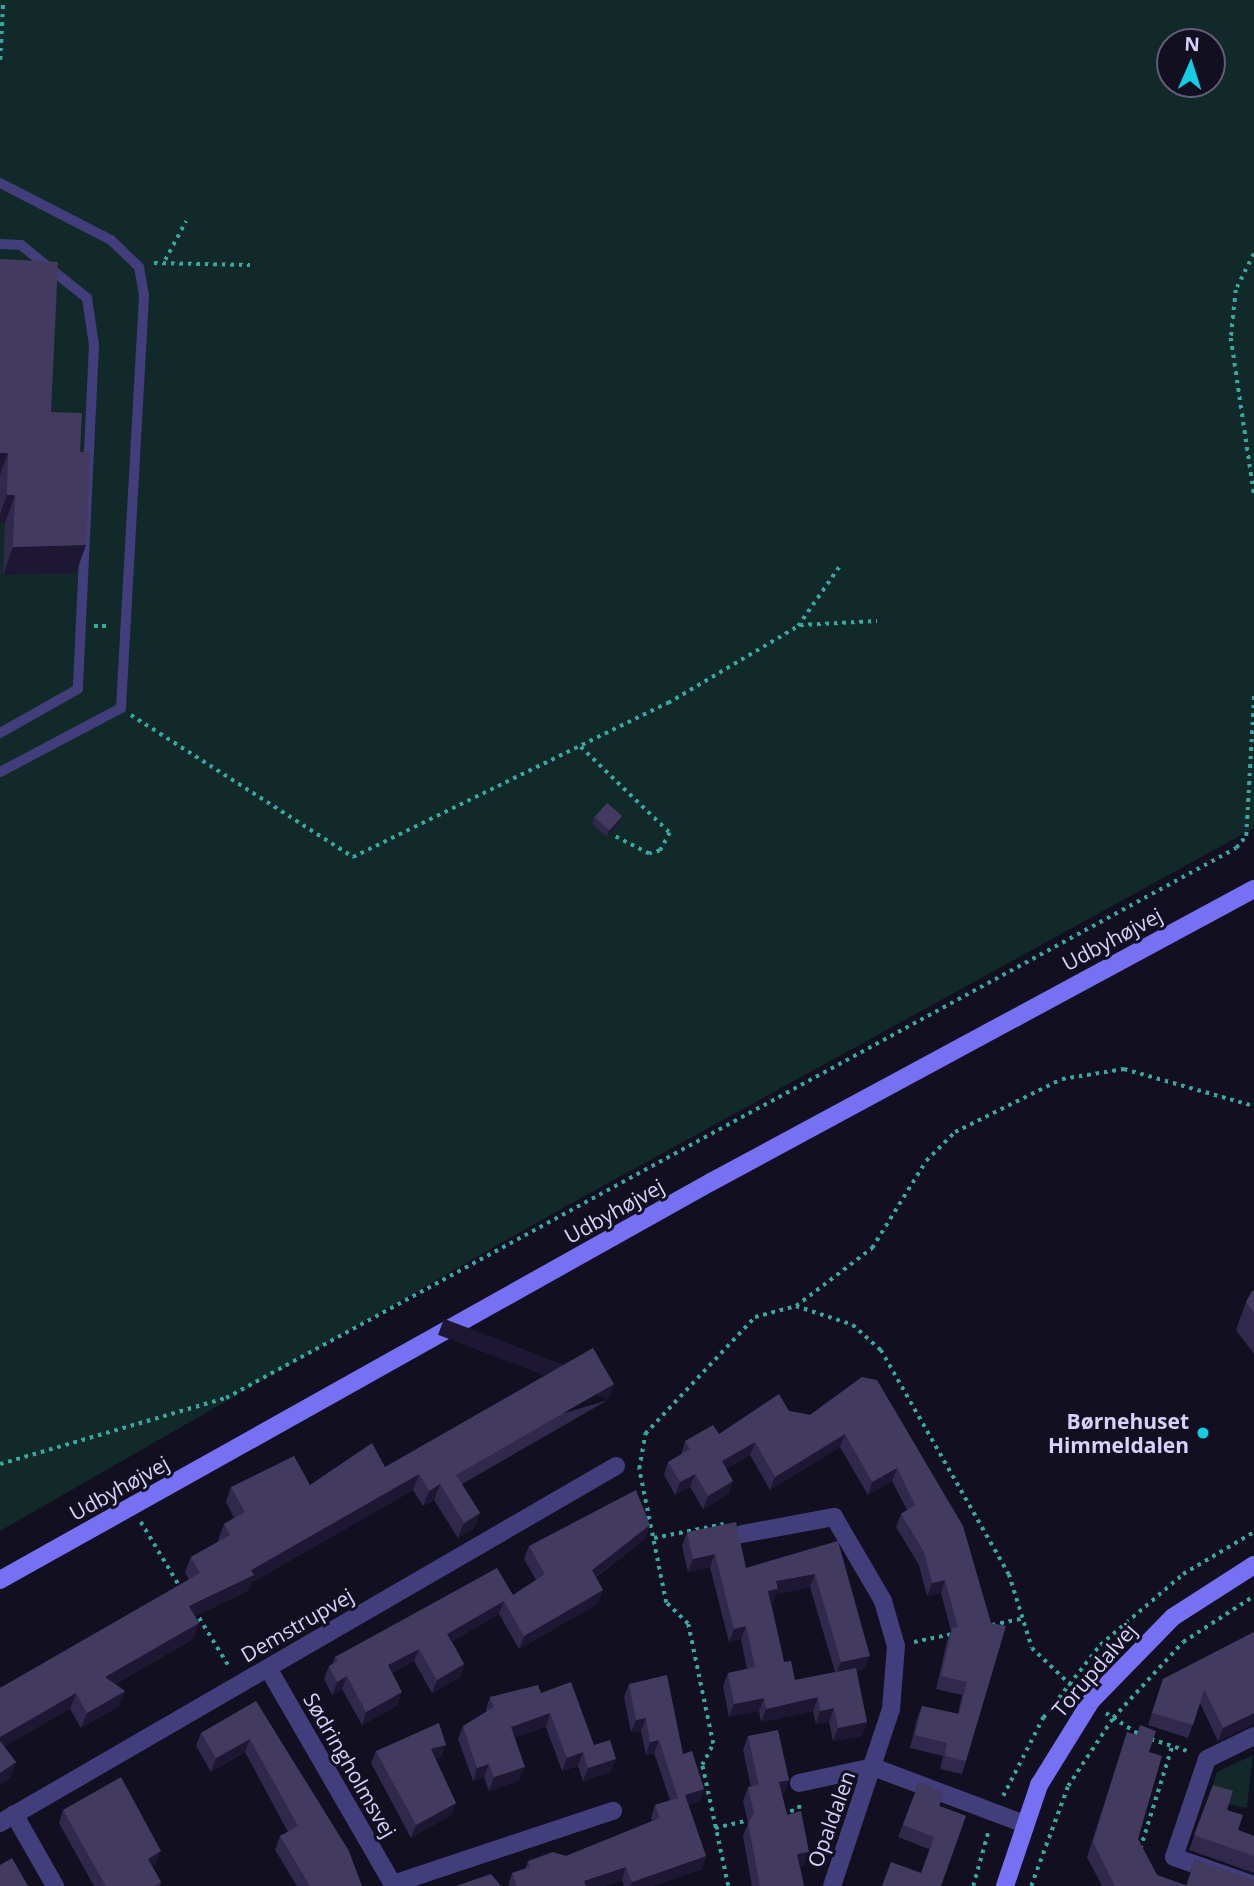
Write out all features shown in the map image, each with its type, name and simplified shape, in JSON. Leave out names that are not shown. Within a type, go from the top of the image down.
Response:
[{"type":"street","name":"Udbyhøjvej","points":[[0,1580],[711,1182],[1254,889]]},
{"type":"street","name":"Demstrupvej","points":[[7,1819],[616,1466]]},
{"type":"street","name":"Opaldalen","points":[[742,1534],[834,1517],[883,1601],[896,1646],[895,1695],[832,1886]]},
{"type":"street","name":"Torupdalvej","points":[[1005,1886],[1022,1823],[1072,1727],[1132,1655],[1173,1617],[1254,1565]]},
{"type":"street","name":"Sødringholmsvej","points":[[268,1668],[393,1885],[613,1811]]},
{"type":"street","points":[[1254,1736],[1207,1759],[1174,1857],[1254,1885]]},
{"type":"street","name":"Opaldalen","points":[[799,1783],[873,1767],[1022,1823]]},
{"type":"street","points":[[7,1819],[55,1886]]},
{"type":"lane","points":[[0,183],[68,214],[139,267],[144,296],[121,708],[0,772]]},
{"type":"lane","points":[[0,244],[21,245],[87,298],[94,345],[78,690],[0,733]]},
{"type":"path","points":[[0,60],[3,0]]},
{"type":"path","points":[[165,260],[186,221]]},
{"type":"path","points":[[1254,254],[1236,290],[1231,338],[1254,494]]},
{"type":"path","points":[[139,267],[165,260],[250,265]]},
{"type":"path","points":[[798,626],[839,567]]},
{"type":"path","points":[[121,708],[353,857],[581,747],[798,626],[877,621]]},
{"type":"path","points":[[82,625],[125,627]]},
{"type":"path","points":[[0,1464],[226,1398],[1236,848],[1246,836],[1254,691]]},
{"type":"path","points":[[581,747],[670,833],[660,851],[649,854],[615,837]]},
{"type":"path","points":[[796,1306],[872,1248],[926,1161],[955,1132],[1062,1079],[1124,1069],[1254,1106]]},
{"type":"path","points":[[132,1507],[182,1590]]},
{"type":"path","points":[[654,1538],[736,1522],[742,1534]]},
{"type":"path","points":[[1031,1886],[1068,1786],[1104,1729],[1183,1642],[1254,1596]]},
{"type":"path","points":[[189,1601],[240,1684]]},
{"type":"path","points":[[986,1626],[1024,1618]]},
{"type":"path","points":[[896,1646],[960,1632]]},
{"type":"path","points":[[1144,1864],[1139,1852],[1172,1746]]},
{"type":"path","points":[[775,1814],[799,1809],[799,1783]]},
{"type":"path","points":[[715,1828],[763,1817]]},
{"type":"green space","points":[[0,0],[1254,0],[1254,828],[552,1214],[0,1531]]},
{"type":"green space","points":[[1253,1755],[1247,1808],[1208,1800],[1217,1772]]},
{"type":"building","points":[[0,259],[58,262],[51,412],[82,413],[80,452],[90,452],[86,545],[13,547],[15,495],[7,495],[8,453],[0,453]]},
{"type":"building","points":[[607,803],[622,816],[610,830],[595,817]]},
{"type":"building","points":[[1254,1291],[1254,1313],[1246,1302]]},
{"type":"building","points":[[593,1348],[614,1384],[456,1475],[480,1513],[464,1523],[440,1484],[429,1491],[419,1474],[251,1570],[254,1575],[189,1606],[199,1623],[105,1677],[125,1691],[87,1713],[76,1693],[0,1737],[0,1688],[200,1573],[191,1557],[230,1535],[224,1524],[245,1512],[231,1487],[294,1456],[310,1485],[372,1443],[385,1467]]},
{"type":"building","points":[[862,1377],[877,1380],[963,1526],[991,1623],[1006,1626],[966,1761],[945,1756],[947,1743],[915,1735],[922,1706],[959,1714],[967,1682],[941,1676],[952,1628],[958,1627],[945,1580],[932,1583],[924,1552],[901,1514],[915,1505],[897,1468],[872,1482],[845,1434],[775,1477],[755,1442],[722,1461],[733,1481],[708,1496],[695,1474],[680,1482],[668,1462],[690,1449],[685,1441],[713,1425],[719,1434],[779,1394],[789,1411],[810,1415]]},
{"type":"building","points":[[636,1490],[650,1525],[592,1570],[603,1590],[524,1636],[504,1601],[447,1634],[464,1664],[437,1680],[419,1649],[388,1665],[402,1692],[366,1712],[347,1676],[337,1682],[329,1666],[338,1661],[335,1657],[497,1568],[513,1595],[545,1574],[529,1546]]},
{"type":"building","points":[[736,1522],[746,1568],[838,1541],[870,1656],[841,1662],[815,1574],[776,1581],[778,1589],[768,1591],[784,1662],[791,1661],[795,1680],[856,1668],[867,1722],[838,1728],[834,1708],[820,1711],[818,1697],[766,1709],[764,1698],[734,1704],[728,1673],[755,1667],[746,1626],[734,1629],[715,1554],[693,1559],[687,1532]]},
{"type":"building","points":[[1254,1632],[1254,1713],[1223,1728],[1204,1690],[1193,1725],[1152,1713],[1163,1679]]},
{"type":"building","points":[[667,1675],[683,1754],[692,1751],[704,1789],[685,1795],[706,1856],[632,1882],[626,1867],[584,1881],[586,1886],[517,1886],[512,1873],[530,1867],[528,1861],[553,1852],[566,1856],[660,1818],[655,1805],[678,1798],[659,1740],[650,1742],[646,1718],[636,1720],[629,1684]]},
{"type":"building","points":[[571,1682],[594,1745],[610,1740],[616,1759],[588,1768],[583,1752],[567,1758],[550,1713],[511,1727],[525,1767],[494,1777],[489,1764],[477,1768],[463,1726],[494,1707],[490,1697],[538,1685],[541,1693]]},
{"type":"building","points":[[256,1701],[349,1851],[362,1886],[310,1886],[280,1836],[298,1826],[250,1739],[216,1758],[201,1733]]},
{"type":"building","points":[[439,1723],[446,1745],[431,1749],[456,1803],[416,1825],[376,1751]]},
{"type":"building","points":[[1140,1725],[1156,1731],[1149,1752],[1162,1756],[1138,1839],[1157,1875],[1187,1886],[1115,1886],[1093,1842],[1127,1732],[1137,1735]]},
{"type":"building","points":[[778,1730],[789,1780],[779,1782],[787,1815],[801,1811],[809,1852],[797,1854],[804,1886],[760,1886],[748,1823],[754,1813],[748,1787],[759,1785],[748,1736]]},
{"type":"building","points":[[0,1741],[16,1762],[0,1773]]},
{"type":"building","points":[[121,1777],[161,1851],[148,1859],[161,1882],[154,1886],[106,1886],[63,1810]]},
{"type":"building","points":[[919,1782],[944,1793],[939,1806],[966,1816],[941,1886],[882,1886],[891,1862],[921,1873],[934,1837],[903,1825]]},
{"type":"building","points":[[1213,1785],[1233,1791],[1227,1810],[1243,1815],[1238,1830],[1254,1836],[1254,1856],[1194,1835]]},
{"type":"building","points":[[12,1858],[28,1886],[0,1886],[0,1865]]},
{"type":"building","points":[[1195,1859],[1254,1880],[1254,1886],[1187,1886]]},
{"type":"building","points":[[491,1874],[501,1886],[456,1886]]},
{"type":"place","name":"Børnehuset Himmeldalen","points":[[1203,1433]]}]
